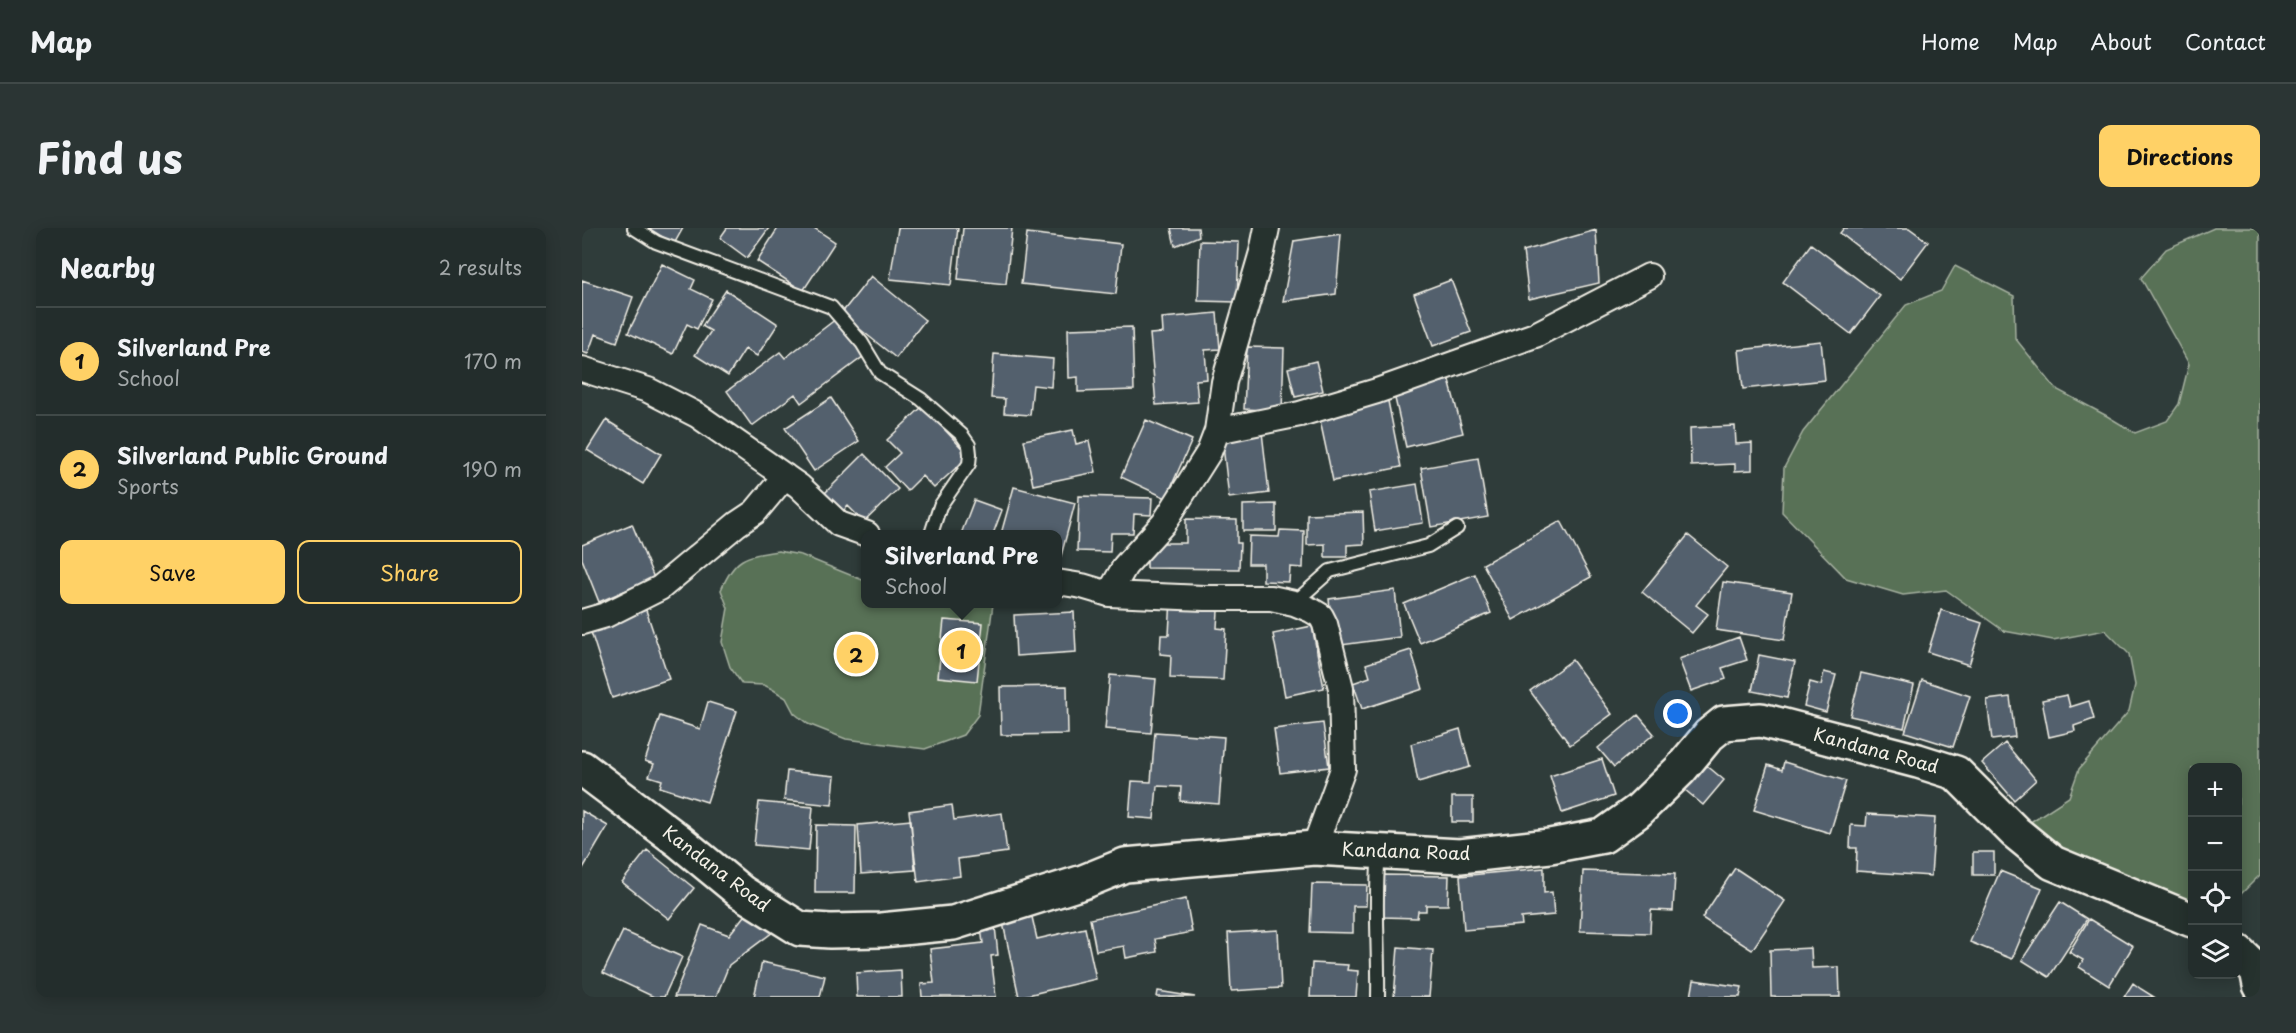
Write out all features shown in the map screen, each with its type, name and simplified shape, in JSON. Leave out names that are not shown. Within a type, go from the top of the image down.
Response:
[{"type":"street","points":[[1109,594],[1125,566],[1164,524],[1209,452],[1217,431],[1224,382],[1267,228]]},
{"type":"street","points":[[1217,431],[1300,414],[1377,392],[1535,335],[1649,276]]},
{"type":"street","points":[[582,369],[648,390],[697,415],[785,476],[839,524],[861,532]]},
{"type":"street","points":[[582,622],[606,615],[660,588],[737,524],[755,512],[785,476]]},
{"type":"street","points":[[1062,583],[1109,594],[1271,598],[1294,603],[1321,616],[1341,688],[1342,769],[1314,848]]},
{"type":"street","name":"Kandana Road","points":[[582,768],[679,841],[741,892],[800,929],[881,930],[953,923],[1083,882],[1125,865],[1314,848],[1460,856],[1550,846],[1603,836],[1638,811],[1680,770],[1709,735],[1724,723],[1761,720],[1956,773],[2014,832],[2053,863],[2188,918]]},
{"type":"street","points":[[2242,956],[2257,970],[2260,985]]},
{"type":"lane","points":[[634,228],[666,245],[831,307],[862,343],[880,373],[921,399],[962,435],[969,445],[969,464],[940,506],[932,530]]},
{"type":"lane","points":[[1294,603],[1330,571],[1428,546],[1456,528]]},
{"type":"lane","points":[[1378,997],[1379,954],[1376,923],[1380,852]]},
{"type":"green space","points":[[2214,228],[2260,228],[2260,875],[2242,893],[2242,763],[2188,763],[2188,918],[2015,832],[2069,797],[2079,769],[2129,711],[2135,685],[2129,654],[2105,630],[2053,640],[2004,631],[1946,590],[1903,595],[1846,578],[1782,512],[1784,468],[1803,432],[1906,305],[1941,291],[1955,266],[2014,296],[2015,338],[2056,389],[2135,433],[2167,421],[2179,404],[2189,364],[2141,278],[2166,249]]},
{"type":"green space","points":[[778,551],[801,555],[861,579],[861,608],[992,608],[978,715],[963,735],[925,749],[846,739],[808,724],[794,713],[786,698],[772,689],[764,685],[742,684],[730,667],[722,642],[728,608],[721,590],[736,564],[757,555]]},
{"type":"building","points":[[648,228],[683,228],[674,244]]},
{"type":"building","points":[[727,228],[769,228],[747,258],[720,238]]},
{"type":"building","points":[[778,228],[814,228],[835,242],[803,291],[757,261]]},
{"type":"building","points":[[898,228],[958,228],[951,285],[890,279]]},
{"type":"building","points":[[963,228],[1012,228],[1006,284],[958,279]]},
{"type":"building","points":[[1171,228],[1198,228],[1199,236],[1175,246]]},
{"type":"building","points":[[1844,228],[1909,228],[1928,242],[1900,279],[1840,233]]},
{"type":"building","points":[[1596,230],[1599,283],[1529,299],[1523,251]]},
{"type":"building","points":[[1027,233],[1121,244],[1116,294],[1021,284]]},
{"type":"building","points":[[1341,234],[1336,294],[1283,301],[1294,241]]},
{"type":"building","points":[[1200,241],[1239,242],[1237,302],[1198,301]]},
{"type":"building","points":[[1811,244],[1880,296],[1851,334],[1783,282]]},
{"type":"building","points":[[662,264],[695,280],[691,289],[712,299],[697,329],[687,324],[673,354],[628,333]]},
{"type":"building","points":[[871,276],[925,320],[896,358],[841,314]]},
{"type":"building","points":[[582,280],[633,297],[617,342],[595,334],[588,354],[582,352]]},
{"type":"building","points":[[1451,280],[1471,332],[1433,346],[1414,294]]},
{"type":"building","points":[[726,290],[778,324],[757,356],[745,349],[728,376],[695,355],[711,331],[702,326]]},
{"type":"building","points":[[1217,313],[1220,349],[1205,350],[1207,379],[1196,380],[1198,402],[1156,405],[1150,334],[1163,333],[1162,318]]},
{"type":"building","points":[[836,319],[864,356],[801,403],[795,394],[752,426],[727,391],[780,352],[785,358]]},
{"type":"building","points":[[1132,327],[1134,390],[1078,392],[1078,377],[1069,378],[1068,329]]},
{"type":"building","points":[[1821,341],[1825,380],[1743,389],[1739,350]]},
{"type":"building","points":[[1247,347],[1284,348],[1282,411],[1244,409]]},
{"type":"building","points":[[994,354],[1053,359],[1051,387],[1033,385],[1030,415],[1004,413],[1005,399],[991,398]]},
{"type":"building","points":[[1316,361],[1323,391],[1295,397],[1288,368]]},
{"type":"building","points":[[1449,380],[1463,433],[1406,447],[1394,394]]},
{"type":"building","points":[[1387,396],[1401,467],[1333,481],[1318,411]]},
{"type":"building","points":[[831,398],[859,441],[814,471],[785,428]]},
{"type":"building","points":[[923,406],[969,456],[934,488],[922,476],[907,491],[885,467],[900,453],[887,440]]},
{"type":"building","points":[[606,420],[661,454],[643,484],[587,450]]},
{"type":"building","points":[[1146,420],[1192,440],[1166,498],[1121,477]]},
{"type":"building","points":[[1735,426],[1736,444],[1752,443],[1752,470],[1735,471],[1735,464],[1691,466],[1690,428]]},
{"type":"building","points":[[1073,430],[1076,444],[1089,441],[1096,472],[1033,485],[1024,440]]},
{"type":"building","points":[[1262,432],[1269,493],[1229,498],[1222,437]]},
{"type":"building","points":[[864,454],[898,489],[864,522],[848,506],[843,511],[825,493]]},
{"type":"building","points":[[1478,458],[1488,517],[1431,527],[1421,468]]},
{"type":"building","points":[[1417,484],[1423,523],[1375,531],[1369,492]]},
{"type":"building","points":[[1014,487],[1075,503],[1062,552],[1062,530],[1002,530]]},
{"type":"building","points":[[1079,496],[1152,498],[1151,515],[1134,514],[1133,533],[1111,533],[1110,552],[1077,551]]},
{"type":"building","points":[[974,500],[1002,510],[994,530],[963,530]]},
{"type":"building","points":[[1276,504],[1276,531],[1243,531],[1243,505]]},
{"type":"building","points":[[1363,512],[1364,544],[1347,545],[1347,557],[1325,557],[1325,544],[1307,545],[1307,514]]},
{"type":"building","points":[[1186,519],[1237,520],[1237,543],[1240,543],[1239,569],[1147,568],[1147,543],[1186,543]]},
{"type":"building","points":[[1561,521],[1591,577],[1513,620],[1483,564]]},
{"type":"building","points":[[632,524],[654,578],[599,602],[582,559],[582,545]]},
{"type":"building","points":[[1280,530],[1304,531],[1303,568],[1290,567],[1289,582],[1263,581],[1263,564],[1248,564],[1249,536],[1279,537]]},
{"type":"building","points":[[1688,535],[1727,567],[1696,605],[1708,614],[1692,633],[1642,592]]},
{"type":"building","points":[[1475,574],[1491,613],[1420,643],[1404,604]]},
{"type":"building","points":[[1723,582],[1792,592],[1784,640],[1716,630]]},
{"type":"building","points":[[1395,590],[1400,637],[1334,646],[1329,599]]},
{"type":"building","points":[[1171,598],[1210,600],[1209,611],[1218,611],[1217,628],[1226,629],[1223,680],[1170,678],[1171,655],[1160,654],[1161,635],[1169,635]]},
{"type":"building","points":[[646,610],[669,679],[612,698],[590,629]]},
{"type":"building","points":[[1941,610],[1982,623],[1969,665],[1928,652]]},
{"type":"building","points":[[1074,612],[1076,652],[1016,656],[1014,615]]},
{"type":"building","points":[[944,620],[983,623],[977,681],[938,677]]},
{"type":"building","points":[[1312,626],[1324,688],[1285,696],[1273,634]]},
{"type":"building","points":[[1739,637],[1747,660],[1722,668],[1726,679],[1691,691],[1679,659]]},
{"type":"building","points":[[1411,650],[1423,689],[1362,709],[1353,683],[1370,677],[1366,664]]},
{"type":"building","points":[[1759,655],[1795,662],[1787,698],[1752,691]]},
{"type":"building","points":[[1572,660],[1612,714],[1570,745],[1530,691]]},
{"type":"building","points":[[1824,672],[1836,675],[1826,712],[1804,706],[1810,682],[1821,685]]},
{"type":"building","points":[[1861,673],[1914,685],[1904,728],[1850,716]]},
{"type":"building","points":[[1110,675],[1156,679],[1151,733],[1105,729]]},
{"type":"building","points":[[1922,680],[1970,696],[1953,747],[1905,732]]},
{"type":"building","points":[[1067,686],[1068,734],[1001,735],[1000,687]]},
{"type":"building","points":[[2067,695],[2070,707],[2089,701],[2094,719],[2074,726],[2075,731],[2049,737],[2042,700]]},
{"type":"building","points":[[2010,697],[2015,737],[1992,740],[1987,700]]},
{"type":"building","points":[[708,702],[737,711],[707,802],[660,787],[662,780],[649,776],[654,764],[645,761],[660,716],[700,729]]},
{"type":"building","points":[[1638,715],[1654,734],[1614,767],[1598,748]]},
{"type":"building","points":[[1323,723],[1329,767],[1280,773],[1274,729]]},
{"type":"building","points":[[1460,729],[1470,767],[1418,782],[1411,744]]},
{"type":"building","points":[[1155,732],[1224,737],[1219,804],[1180,801],[1181,787],[1157,786],[1154,819],[1129,817],[1132,781],[1151,782]]},
{"type":"building","points":[[2005,743],[2036,780],[2014,800],[1982,763]]},
{"type":"building","points":[[1602,759],[1614,796],[1562,813],[1550,776]]},
{"type":"building","points":[[1699,759],[1724,780],[1703,805],[1678,784]]},
{"type":"building","points":[[1784,762],[1846,781],[1830,833],[1754,810],[1768,765],[1782,770]]},
{"type":"building","points":[[787,771],[835,776],[832,805],[784,800]]},
{"type":"building","points":[[1452,797],[1473,797],[1473,822],[1452,822]]},
{"type":"building","points":[[759,802],[813,807],[809,850],[754,845]]},
{"type":"building","points":[[952,805],[954,820],[1002,813],[1007,852],[958,859],[960,876],[918,882],[909,811]]},
{"type":"building","points":[[582,811],[608,826],[582,870]]},
{"type":"building","points":[[1867,814],[1935,818],[1931,876],[1856,871],[1857,848],[1850,848],[1851,825],[1866,826]]},
{"type":"building","points":[[911,820],[915,870],[861,874],[858,825]]},
{"type":"building","points":[[816,825],[856,826],[855,893],[815,893]]},
{"type":"building","points":[[647,850],[694,888],[669,919],[622,882]]},
{"type":"building","points":[[1973,852],[1994,852],[1994,875],[1973,875]]},
{"type":"building","points":[[1544,868],[1544,893],[1552,892],[1554,915],[1521,918],[1522,925],[1464,930],[1460,876]]},
{"type":"building","points":[[1735,868],[1785,901],[1752,950],[1702,918]]},
{"type":"building","points":[[1583,871],[1675,874],[1673,911],[1651,910],[1650,933],[1580,931]]},
{"type":"building","points":[[2000,871],[2042,888],[2012,959],[1970,942]]},
{"type":"building","points":[[1384,875],[1449,876],[1448,905],[1426,905],[1426,911],[1418,911],[1417,918],[1383,917]]},
{"type":"building","points":[[1312,884],[1367,885],[1366,906],[1353,906],[1353,933],[1310,932]]},
{"type":"building","points":[[1186,899],[1192,932],[1155,939],[1157,952],[1126,958],[1124,946],[1096,951],[1090,919]]},
{"type":"building","points":[[2060,902],[2087,919],[2049,977],[2022,960]]},
{"type":"building","points":[[747,912],[773,932],[729,965],[716,997],[674,997],[702,925],[729,935]]},
{"type":"building","points":[[1032,917],[1037,939],[1085,928],[1096,979],[1019,997],[1003,923]]},
{"type":"building","points":[[2089,919],[2133,946],[2109,986],[2079,967],[2083,960],[2069,952]]},
{"type":"building","points":[[995,926],[998,955],[991,956],[996,997],[922,997],[921,984],[934,983],[930,949],[983,943],[981,928]]},
{"type":"building","points":[[1278,930],[1281,988],[1231,991],[1228,933]]},
{"type":"building","points":[[623,931],[682,957],[664,997],[654,997],[603,973]]},
{"type":"building","points":[[1398,947],[1433,950],[1429,997],[1394,997]]},
{"type":"building","points":[[1811,948],[1812,968],[1839,967],[1840,997],[1771,997],[1770,950]]},
{"type":"building","points":[[762,962],[825,976],[820,997],[754,997]]},
{"type":"building","points":[[1312,963],[1348,965],[1347,970],[1358,971],[1356,997],[1310,997]]},
{"type":"building","points":[[901,970],[902,997],[857,997],[856,973]]},
{"type":"building","points":[[1694,980],[1742,987],[1740,997],[1691,997]]},
{"type":"building","points":[[2133,983],[2141,989],[2154,997],[2124,997]]},
{"type":"building","points":[[1158,991],[1195,997],[1157,997]]},
{"type":"place","name":"Silverland Pre","points":[[961,650]]},
{"type":"place","name":"Silverland Public Ground","points":[[856,654]]}]
